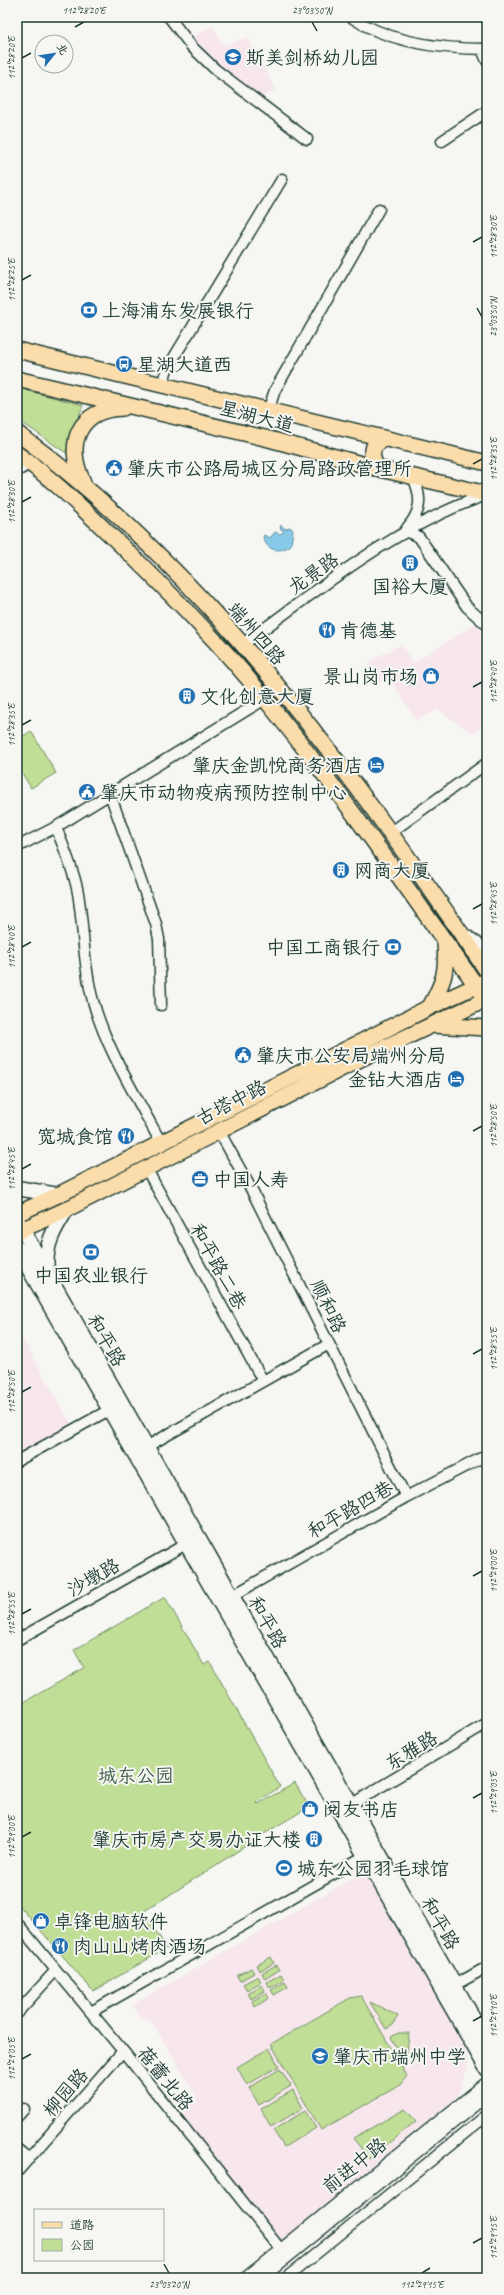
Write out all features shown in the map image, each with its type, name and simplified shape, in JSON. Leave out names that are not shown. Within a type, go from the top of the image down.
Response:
[{"type":"main road","name":"星湖大道","points":[[17,350],[487,463]]},
{"type":"main road","name":"星湖大道","points":[[17,379],[137,407],[376,468],[487,494]]},
{"type":"main road","points":[[85,484],[75,462],[76,441],[83,425],[102,410],[137,407]]},
{"type":"main road","name":"端州四路","points":[[17,433],[85,484],[171,569],[242,645],[280,689],[390,833],[487,970]]},
{"type":"main road","points":[[376,468],[372,455],[374,446],[384,439]]},
{"type":"main road","name":"端州四路","points":[[17,454],[30,463],[78,505],[158,581],[234,662],[265,699],[336,793],[445,942],[482,983],[487,1000]]},
{"type":"main road","points":[[336,793],[351,782]]},
{"type":"main road","points":[[460,932],[487,952]]},
{"type":"main road","points":[[430,1007],[444,978],[447,966],[445,942]]},
{"type":"main road","name":"古塔中路","points":[[19,1227],[67,1209],[220,1131],[360,1051],[430,1007],[482,983]]},
{"type":"main road","name":"古塔中路","points":[[17,1214],[161,1143],[360,1051],[431,1025],[487,1000]]},
{"type":"main road","points":[[431,1025],[487,1028]]},
{"type":"main road","points":[[17,1188],[58,1195]]},
{"type":"main road","points":[[17,1270],[42,1278],[49,1241],[67,1209]]},
{"type":"main road","name":"和平路","points":[[19,1227],[42,1278],[109,1410],[487,2069]]},
{"type":"main road","name":"和平路","points":[[17,1248],[42,1278],[146,1447],[352,1804],[487,2042]]},
{"type":"main road","points":[[259,2278],[284,2252],[487,2093]]},
{"type":"main road","name":"前进中路","points":[[274,2278],[487,2105]]},
{"type":"street","points":[[169,17],[192,47],[216,70],[306,139]]},
{"type":"street","points":[[351,17],[368,28],[400,38],[456,49],[485,49],[487,61]]},
{"type":"street","points":[[442,141],[487,111]]},
{"type":"street","points":[[162,385],[167,368],[282,178]]},
{"type":"street","points":[[268,411],[275,390],[380,209]]},
{"type":"street","points":[[17,471],[30,463]]},
{"type":"street","points":[[405,531],[416,518],[420,508],[418,488],[413,477]]},
{"type":"street","points":[[405,531],[458,504],[487,494]]},
{"type":"street","points":[[405,531],[419,537],[467,607],[487,626]]},
{"type":"street","name":"龙景路","points":[[242,645],[405,531]]},
{"type":"street","points":[[17,847],[56,827],[265,699]]},
{"type":"street","points":[[390,833],[487,763]]},
{"type":"street","points":[[110,794],[156,924],[159,939],[161,1005]]},
{"type":"street","points":[[56,827],[71,864],[78,894],[86,972],[101,1024],[114,1054],[161,1143]]},
{"type":"street","name":"顺和路","points":[[220,1131],[254,1194],[406,1497]]},
{"type":"street","name":"和平路二巷","points":[[146,1168],[263,1381]]},
{"type":"street","points":[[146,1447],[329,1344]]},
{"type":"street","points":[[17,1461],[109,1410]]},
{"type":"street","name":"和平路四巷","points":[[232,1596],[406,1497],[487,1455]]},
{"type":"street","name":"沙墩路","points":[[17,1640],[186,1544]]},
{"type":"street","name":"东雅路","points":[[352,1804],[487,1723]]},
{"type":"street","points":[[91,2012],[377,1849]]},
{"type":"street","name":"蓓蕾北路","points":[[17,1923],[123,2051],[284,2252]]},
{"type":"street","points":[[455,1985],[487,1967]]},
{"type":"street","points":[[17,2013],[56,1970]]},
{"type":"street","name":"柳园路","points":[[18,2170],[123,2051]]},
{"type":"street","name":"前进中路","points":[[245,2278],[284,2252],[487,2082]]},
{"type":"street","points":[[286,2278],[487,2115]]},
{"type":"street","points":[[17,2149],[29,2159]]},
{"type":"shaded area","name":"斯美剑桥幼儿园","points":[[212,26],[224,45],[248,37],[276,90],[260,99],[218,70],[189,39]]},
{"type":"shaded area","name":"景山岗市场","points":[[476,623],[487,639],[487,724],[473,733],[438,710],[416,720],[390,679],[379,683],[373,673],[369,662],[401,644],[413,663]]},
{"type":"shaded area","points":[[17,1329],[74,1429],[17,1462]]},
{"type":"shaded area","name":"肇庆市端州中学","points":[[365,1871],[466,2048],[468,2065],[458,2096],[280,2242],[178,2112],[198,2099],[152,2022],[140,2018],[132,2005]]},
{"type":"green space","points":[[17,388],[83,405],[66,453],[17,419],[17,406],[21,408],[22,404],[17,400]]},
{"type":"green space","points":[[31,731],[56,773],[31,788],[17,765],[17,740]]},
{"type":"green space","name":"城东公园","points":[[165,1597],[204,1665],[210,1662],[280,1787],[256,1802],[258,1804],[295,1783],[309,1807],[143,1912],[167,1948],[93,1991],[17,1903],[17,1706],[84,1668],[74,1650]]},
{"type":"green space","points":[[271,1957],[274,1963],[260,1971],[257,1965]]},
{"type":"green space","points":[[276,1965],[279,1970],[265,1979],[262,1973]]},
{"type":"green space","points":[[251,1968],[254,1973],[240,1981],[237,1976]]},
{"type":"green space","points":[[281,1974],[284,1980],[270,1988],[267,1982]]},
{"type":"green space","points":[[258,1976],[261,1982],[247,1990],[243,1984]]},
{"type":"green space","points":[[285,1982],[288,1987],[274,1995],[271,1990]]},
{"type":"green space","points":[[262,1985],[265,1991],[251,1999],[248,1993]]},
{"type":"green space","points":[[266,1993],[269,1998],[255,2007],[252,2001]]},
{"type":"green space","points":[[361,1996],[407,2076],[400,2085],[321,2130],[271,2044],[350,1998]]},
{"type":"green space","points":[[370,2002],[398,2016],[393,2025],[386,2029]]},
{"type":"green space","points":[[398,2033],[409,2033],[406,2064],[391,2037]]},
{"type":"green space","points":[[269,2048],[279,2066],[247,2085],[237,2067]]},
{"type":"green space","points":[[280,2069],[291,2086],[259,2105],[249,2088]]},
{"type":"green space","points":[[293,2090],[303,2108],[271,2127],[261,2109]]},
{"type":"green space","points":[[405,2109],[416,2121],[369,2159],[353,2138]]},
{"type":"green space","points":[[305,2111],[316,2128],[284,2147],[273,2130]]},
{"type":"water","points":[[281,525],[285,529],[290,527],[293,530],[291,545],[287,548],[274,550],[268,546],[263,537],[264,535],[270,538],[275,532],[280,534],[284,532],[280,528]]},
{"type":"place","name":"斯美剑桥幼儿园","points":[[233,57]]},
{"type":"place","name":"上海浦东发展银行","points":[[89,310]]},
{"type":"place","name":"星湖大道西","points":[[124,364]]},
{"type":"place","name":"肇庆市公路局城区分局路政管理所","points":[[114,468]]},
{"type":"place","name":"国裕大厦","points":[[410,563]]},
{"type":"place","name":"肯德基","points":[[327,630]]},
{"type":"place","name":"景山岗市场","points":[[431,676]]},
{"type":"place","name":"文化创意大厦","points":[[187,696]]},
{"type":"place","name":"肇庆金凯悦商务酒店","points":[[376,765]]},
{"type":"place","name":"肇庆市动物疫病预防控制中心","points":[[87,792]]},
{"type":"place","name":"网商大厦","points":[[341,870]]},
{"type":"place","name":"中国工商银行","points":[[393,947]]},
{"type":"place","name":"肇庆市公安局端州分局","points":[[243,1055]]},
{"type":"place","name":"金钻大酒店","points":[[456,1079]]},
{"type":"place","name":"宽城食馆","points":[[126,1136]]},
{"type":"place","name":"中国人寿","points":[[200,1179]]},
{"type":"place","name":"中国农业银行","points":[[91,1252]]},
{"type":"place","name":"阅友书店","points":[[310,1809]]},
{"type":"place","name":"肇庆市房产交易办证大楼","points":[[314,1839]]},
{"type":"place","name":"城东公园羽毛球馆","points":[[284,1868]]},
{"type":"place","name":"卓锋电脑软件","points":[[41,1921]]},
{"type":"place","name":"肉山山烤肉酒场","points":[[60,1946]]},
{"type":"place","name":"肇庆市端州中学","points":[[320,2056]]}]
